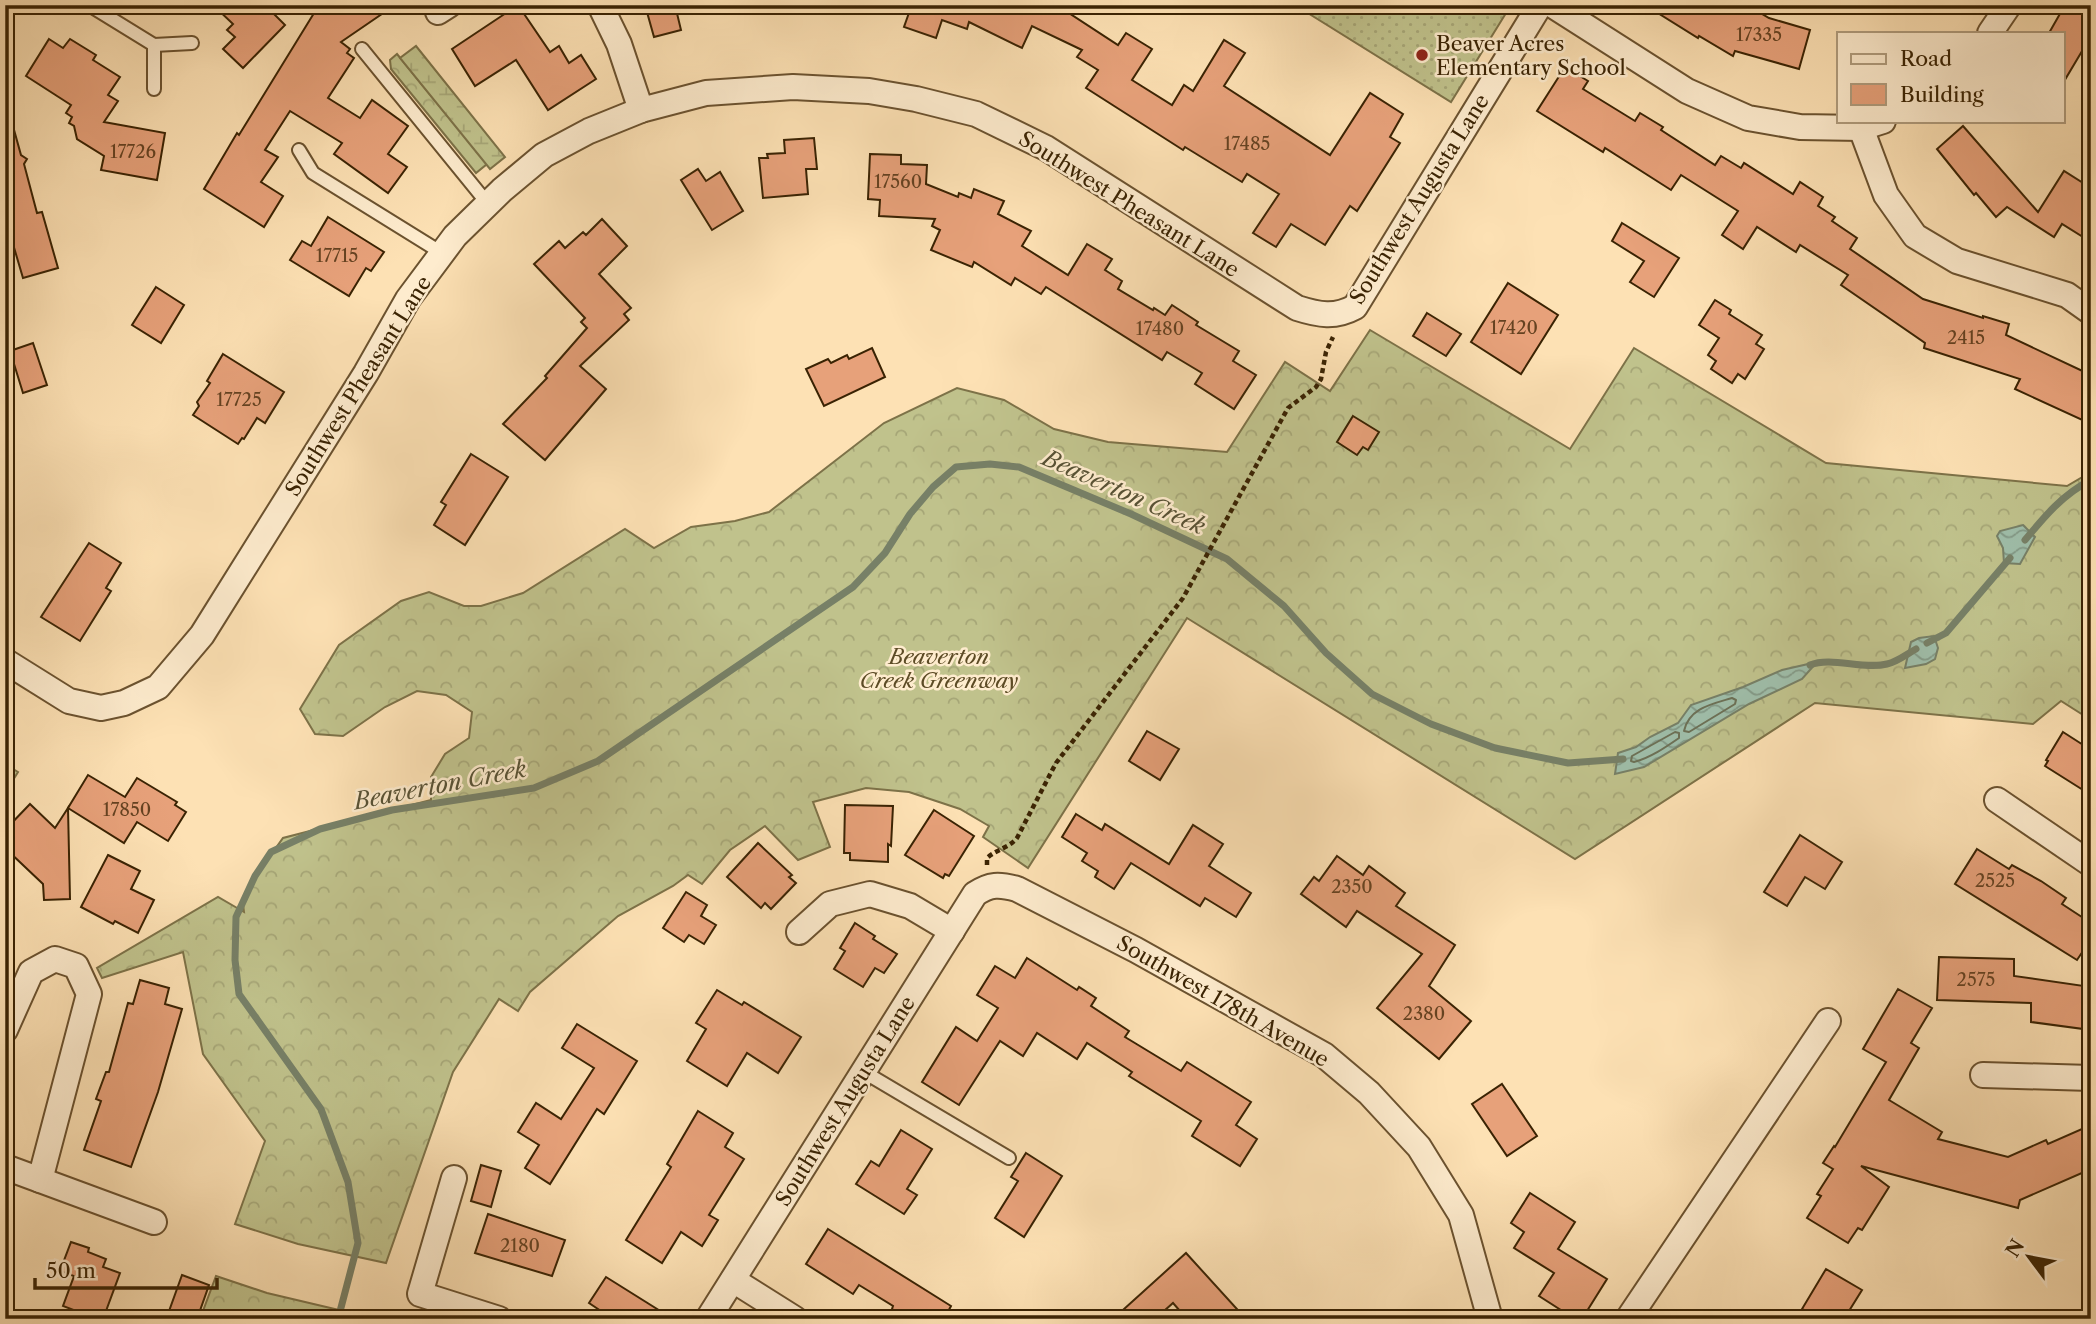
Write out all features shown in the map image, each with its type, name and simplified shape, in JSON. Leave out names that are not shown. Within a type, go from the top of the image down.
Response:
[{"type":"street","points":[[600,5],[619,44],[641,110]]},
{"type":"street","name":"Southwest Augusta Lane","points":[[1335,315],[1355,307],[1540,5]]},
{"type":"street","points":[[1552,5],[1687,91],[1748,118],[1800,127],[1872,124],[1886,195],[1915,236],[1956,261],[2067,295],[2091,312]]},
{"type":"street","points":[[1991,32],[2009,5]]},
{"type":"street","name":"Southwest Pheasant Lane","points":[[5,661],[69,701],[101,708],[124,703],[158,687],[202,635],[366,373],[408,299],[455,236],[544,155],[589,131],[641,110],[706,93],[793,87],[869,91],[976,114],[1046,148],[1297,309],[1317,315],[1335,315]]},
{"type":"street","points":[[1997,800],[2091,864]]},
{"type":"street","name":"Southwest 178th Avenue","points":[[986,887],[1003,885],[1017,889],[1136,950],[1324,1055],[1351,1077],[1419,1147],[1461,1215],[1490,1319]]},
{"type":"street","name":"Southwest Augusta Lane","points":[[708,1319],[975,894],[986,887]]},
{"type":"street","points":[[799,932],[830,904],[870,894],[910,906],[952,931]]},
{"type":"street","points":[[5,1030],[31,972],[55,959],[76,967],[89,994],[40,1180]]},
{"type":"street","points":[[1629,1319],[1828,1021]]},
{"type":"street","points":[[1983,1075],[2091,1078]]},
{"type":"street","points":[[5,1167],[154,1222]]},
{"type":"street","points":[[454,1178],[420,1294],[499,1319]]},
{"type":"street","points":[[733,1280],[795,1319]]},
{"type":"lane","points":[[89,5],[154,45],[192,43]]},
{"type":"lane","points":[[154,45],[154,89]]},
{"type":"lane","points":[[362,49],[488,204]]},
{"type":"lane","points":[[299,150],[313,173],[442,253]]},
{"type":"lane","points":[[863,1072],[1009,1158]]},
{"type":"path","points":[[1004,848],[1017,838],[1056,763],[1183,598],[1288,408],[1317,387],[1326,352],[1333,341]]},
{"type":"green space","name":"Beaver Acres Elementary School","points":[[1295,5],[1511,5],[1451,102]]},
{"type":"green space","points":[[416,46],[505,157],[490,169],[400,58]]},
{"type":"green space","points":[[397,54],[487,164],[476,173],[391,69],[390,60]]},
{"type":"green space","name":"Beaverton Creek Greenway","points":[[1370,330],[1570,449],[1634,348],[1826,463],[2067,486],[2091,472],[2091,720],[2061,701],[2033,724],[1815,703],[1575,859],[1187,618],[1028,868],[983,837],[989,826],[960,809],[909,792],[866,788],[813,802],[830,847],[798,860],[765,826],[730,850],[702,884],[688,875],[618,916],[530,992],[518,1011],[499,999],[453,1072],[386,1263],[298,1244],[235,1224],[265,1141],[203,1054],[183,952],[102,978],[97,968],[218,897],[244,912],[243,904],[251,883],[283,838],[431,800],[431,777],[445,754],[469,738],[472,712],[446,695],[417,691],[385,707],[343,736],[315,734],[300,709],[339,645],[401,601],[429,592],[464,606],[481,606],[523,593],[625,529],[654,548],[691,527],[735,521],[769,512],[884,423],[957,388],[1004,400],[1054,429],[1108,442],[1227,452],[1285,362],[1330,391]]},
{"type":"green space","points":[[5,764],[18,772],[5,793]]},
{"type":"green space","points":[[216,1276],[267,1293],[339,1310],[336,1319],[200,1319]]},
{"type":"water","points":[[2023,525],[2035,537],[2020,564],[2004,563],[2003,548],[1997,536],[2000,531]]},
{"type":"water","points":[[1934,636],[1938,648],[1935,659],[1926,664],[1905,668],[1911,642]]},
{"type":"water","points":[[1817,662],[1802,679],[1749,704],[1644,767],[1615,774],[1618,753],[1636,747],[1678,723],[1691,705],[1782,670]]},
{"type":"building","points":[[213,5],[265,5],[285,25],[243,68],[223,49],[235,37],[227,30],[233,24]]},
{"type":"building","points":[[319,5],[395,5],[341,42],[350,49],[347,53],[354,58],[328,98],[360,118],[372,100],[408,126],[388,154],[407,167],[388,193],[334,154],[342,143],[290,111],[265,150],[278,157],[261,182],[283,196],[264,227],[204,189]]},
{"type":"building","points":[[518,5],[550,52],[559,46],[569,63],[581,55],[596,79],[548,110],[516,60],[475,86],[452,49]]},
{"type":"building","points":[[645,5],[675,5],[681,30],[654,37]]},
{"type":"building","points":[[908,5],[1072,5],[1069,13],[1118,45],[1126,33],[1152,49],[1132,80],[1172,105],[1184,85],[1193,91],[1224,40],[1245,53],[1224,86],[1330,155],[1370,93],[1403,114],[1390,137],[1400,143],[1357,211],[1350,206],[1325,245],[1291,224],[1276,247],[1253,233],[1279,194],[1247,174],[1242,182],[1185,147],[1183,150],[1086,88],[1098,70],[1077,57],[1082,50],[1032,26],[1022,48],[969,22],[967,29],[942,20],[936,38],[904,27],[910,10],[907,9]]},
{"type":"building","points":[[1645,5],[1747,5],[1769,18],[1810,30],[1799,69],[1735,51],[1733,56]]},
{"type":"building","points":[[2065,5],[2091,5],[2091,36],[2064,81],[2064,32],[2050,32]]},
{"type":"building","points":[[49,39],[63,48],[70,39],[96,55],[93,60],[120,77],[108,95],[118,101],[104,122],[165,133],[157,180],[101,170],[104,156],[77,139],[74,126],[69,123],[72,117],[66,113],[71,105],[26,76]]},
{"type":"building","points":[[1565,67],[1588,81],[1583,89],[1635,121],[1640,113],[1715,165],[1721,156],[1741,168],[1744,163],[1793,194],[1800,182],[1823,197],[1818,206],[1835,217],[1832,221],[1857,238],[1850,249],[1923,299],[2009,324],[2006,335],[2091,375],[2091,424],[2015,389],[2020,379],[1924,348],[1925,343],[1841,285],[1848,275],[1800,245],[1796,252],[1757,227],[1743,249],[1722,235],[1738,211],[1681,175],[1671,190],[1605,148],[1603,152],[1537,111]]},
{"type":"building","points":[[11,119],[21,155],[27,159],[24,164],[37,213],[42,212],[58,268],[23,278],[5,217],[5,120]]},
{"type":"building","points":[[1963,126],[2038,212],[2064,171],[2091,188],[2091,242],[2062,224],[2054,237],[2007,207],[1996,217],[1976,193],[1974,195],[1937,149]]},
{"type":"building","points":[[814,138],[817,169],[806,169],[808,194],[763,198],[759,158],[768,158],[767,154],[785,153],[784,140]]},
{"type":"building","points":[[870,154],[901,155],[901,164],[927,165],[926,184],[958,197],[959,193],[971,198],[974,189],[1004,201],[998,214],[1031,231],[1022,246],[1068,275],[1087,244],[1112,259],[1105,270],[1122,281],[1118,289],[1165,315],[1172,305],[1198,322],[1196,325],[1239,351],[1233,361],[1256,375],[1234,409],[1195,384],[1202,373],[1167,352],[1162,360],[1046,287],[1041,294],[1015,278],[1011,285],[974,262],[972,267],[931,250],[940,230],[932,226],[935,219],[879,216],[880,200],[868,199]]},
{"type":"building","points":[[698,169],[706,181],[720,172],[743,211],[712,230],[681,180]]},
{"type":"building","points":[[328,217],[384,252],[371,271],[366,268],[349,296],[290,260],[302,241],[311,246]]},
{"type":"building","points":[[602,219],[627,246],[599,274],[631,308],[624,314],[629,320],[580,366],[606,389],[545,460],[503,424],[547,378],[545,376],[587,328],[581,322],[585,318],[534,264],[559,241],[565,248],[583,232],[586,235]]},
{"type":"building","points":[[1622,223],[1679,258],[1654,297],[1630,282],[1644,261],[1612,241]]},
{"type":"building","points":[[1508,283],[1558,315],[1521,374],[1471,342]]},
{"type":"building","points":[[156,287],[184,305],[161,343],[132,325]]},
{"type":"building","points":[[1715,300],[1731,310],[1729,314],[1762,335],[1756,344],[1764,349],[1745,379],[1738,374],[1732,383],[1711,369],[1716,361],[1708,355],[1719,338],[1699,325]]},
{"type":"building","points":[[1427,313],[1461,334],[1446,356],[1413,336]]},
{"type":"building","points":[[33,343],[47,385],[23,393],[10,351]]},
{"type":"building","points":[[872,348],[885,377],[824,406],[806,369],[828,359],[831,363],[847,355],[849,359]]},
{"type":"building","points":[[223,354],[284,392],[265,423],[257,418],[238,444],[193,415],[199,406],[197,402],[210,383],[207,381]]},
{"type":"building","points":[[1353,416],[1379,432],[1368,450],[1363,447],[1357,455],[1337,442]]},
{"type":"building","points":[[471,454],[508,477],[465,545],[434,525],[446,505],[441,502]]},
{"type":"building","points":[[89,543],[121,563],[106,588],[111,591],[80,641],[41,617]]},
{"type":"building","points":[[1147,731],[1179,749],[1160,780],[1129,761]]},
{"type":"building","points":[[2063,732],[2091,750],[2091,795],[2045,766]]},
{"type":"building","points":[[88,775],[125,797],[137,778],[177,802],[175,805],[186,812],[168,841],[137,822],[124,843],[68,808]]},
{"type":"building","points":[[30,804],[55,828],[68,808],[70,899],[44,900],[43,884],[5,848],[5,830]]},
{"type":"building","points":[[845,805],[893,806],[888,862],[850,860],[850,853],[844,853]]},
{"type":"building","points":[[934,810],[974,836],[949,876],[945,874],[943,878],[905,855]]},
{"type":"building","points":[[1076,814],[1102,830],[1105,824],[1169,864],[1193,825],[1223,844],[1209,866],[1251,893],[1236,917],[1205,898],[1200,906],[1131,863],[1114,889],[1095,877],[1098,871],[1082,861],[1087,853],[1062,837]]},
{"type":"building","points":[[1800,835],[1842,862],[1825,889],[1805,877],[1787,906],[1764,892]]},
{"type":"building","points":[[758,843],[792,875],[789,877],[796,883],[771,909],[765,903],[761,908],[727,877]]},
{"type":"building","points":[[1977,849],[2009,869],[2012,865],[2041,881],[2066,898],[2062,904],[2091,923],[2091,939],[2077,960],[1955,884]]},
{"type":"building","points":[[108,855],[140,871],[131,889],[154,900],[138,933],[115,921],[113,924],[81,907]]},
{"type":"building","points":[[1337,856],[1363,875],[1369,866],[1405,893],[1396,906],[1455,945],[1429,986],[1471,1021],[1439,1059],[1377,1008],[1422,954],[1357,911],[1346,927],[1301,894],[1314,877],[1319,881]]},
{"type":"building","points":[[686,892],[707,905],[701,916],[716,925],[704,944],[689,935],[684,942],[663,928]]},
{"type":"building","points":[[855,923],[875,936],[873,939],[897,954],[884,973],[875,968],[863,987],[834,969],[845,951],[840,948]]},
{"type":"building","points":[[1939,957],[2014,959],[2014,976],[2091,987],[2091,1030],[2031,1022],[2031,1003],[1937,1000]]},
{"type":"building","points":[[1027,958],[1077,990],[1079,987],[1096,998],[1091,1006],[1129,1031],[1125,1037],[1181,1071],[1187,1062],[1251,1102],[1236,1125],[1257,1139],[1240,1166],[1192,1136],[1201,1121],[1129,1076],[1132,1072],[1087,1043],[1077,1059],[1037,1033],[1023,1056],[1000,1041],[959,1105],[922,1082],[956,1027],[977,1041],[998,1008],[977,995],[995,966],[1015,978]]},
{"type":"building","points":[[140,980],[169,988],[165,1004],[182,1009],[158,1092],[131,1167],[84,1150],[101,1101],[96,1099],[106,1072],[109,1072],[128,1003],[133,1004]]},
{"type":"building","points":[[1898,989],[1932,1008],[1911,1043],[1919,1048],[1889,1100],[1942,1132],[1938,1139],[2008,1157],[2046,1140],[2048,1144],[2091,1125],[2091,1169],[2020,1200],[2018,1208],[1861,1166],[1889,1187],[1862,1230],[1858,1228],[1848,1243],[1807,1218],[1821,1196],[1817,1194],[1833,1169],[1823,1163],[1886,1062],[1863,1049]]},
{"type":"building","points":[[717,990],[742,1005],[744,1002],[801,1037],[778,1073],[747,1053],[727,1086],[687,1061],[706,1029],[696,1023]]},
{"type":"building","points":[[577,1024],[637,1061],[604,1114],[597,1109],[550,1184],[525,1168],[539,1145],[518,1132],[536,1103],[561,1119],[594,1068],[562,1048]]},
{"type":"building","points":[[1502,1084],[1537,1136],[1507,1156],[1472,1104]]},
{"type":"building","points":[[698,1111],[733,1133],[725,1147],[744,1159],[709,1215],[718,1220],[702,1246],[681,1232],[662,1263],[626,1240],[671,1167],[667,1164]]},
{"type":"building","points":[[901,1130],[932,1149],[907,1189],[917,1195],[904,1214],[856,1184],[871,1161],[879,1166]]},
{"type":"building","points":[[1026,1153],[1062,1176],[1024,1237],[995,1218],[1018,1181],[1011,1177]]},
{"type":"building","points":[[481,1165],[501,1171],[491,1207],[471,1201]]},
{"type":"building","points":[[1530,1193],[1575,1222],[1558,1249],[1607,1279],[1582,1319],[1575,1319],[1539,1296],[1554,1273],[1514,1248],[1524,1232],[1511,1223]]},
{"type":"building","points":[[488,1214],[565,1240],[552,1276],[475,1253]]},
{"type":"building","points":[[828,1229],[951,1306],[944,1319],[907,1319],[892,1309],[893,1306],[859,1285],[853,1294],[806,1264]]},
{"type":"building","points":[[71,1242],[89,1248],[88,1252],[106,1259],[103,1267],[120,1273],[103,1319],[63,1306],[74,1276],[60,1271]]},
{"type":"building","points":[[1186,1253],[1246,1319],[1187,1319],[1173,1303],[1155,1319],[1113,1319]]},
{"type":"building","points":[[1826,1269],[1862,1290],[1844,1319],[1801,1319],[1806,1311],[1802,1309]]},
{"type":"building","points":[[182,1275],[209,1285],[197,1319],[181,1319],[168,1314]]},
{"type":"building","points":[[606,1277],[673,1319],[613,1319],[589,1303]]},
{"type":"waterway","name":"Beaverton Creek","points":[[338,1319],[358,1243],[348,1182],[321,1109],[239,994],[235,960],[236,917],[255,876],[271,852],[320,829],[392,810],[534,788],[598,761],[853,587],[885,553],[910,514],[933,487],[956,467],[990,464],[1019,467],[1131,514],[1227,559],[1284,606],[1326,653],[1372,694],[1431,724],[1495,748],[1568,763],[1623,759]]},
{"type":"waterway","name":"Beaverton Creek","points":[[2025,540],[2063,499],[2091,480]]},
{"type":"waterway","name":"Beaverton Creek","points":[[1927,643],[1946,633],[2010,558]]},
{"type":"waterway","name":"Beaverton Creek","points":[[1810,665],[1828,662],[1887,664],[1916,649]]},
{"type":"place","name":"Beaver Acres Elementary School","points":[[1422,55]]}]
